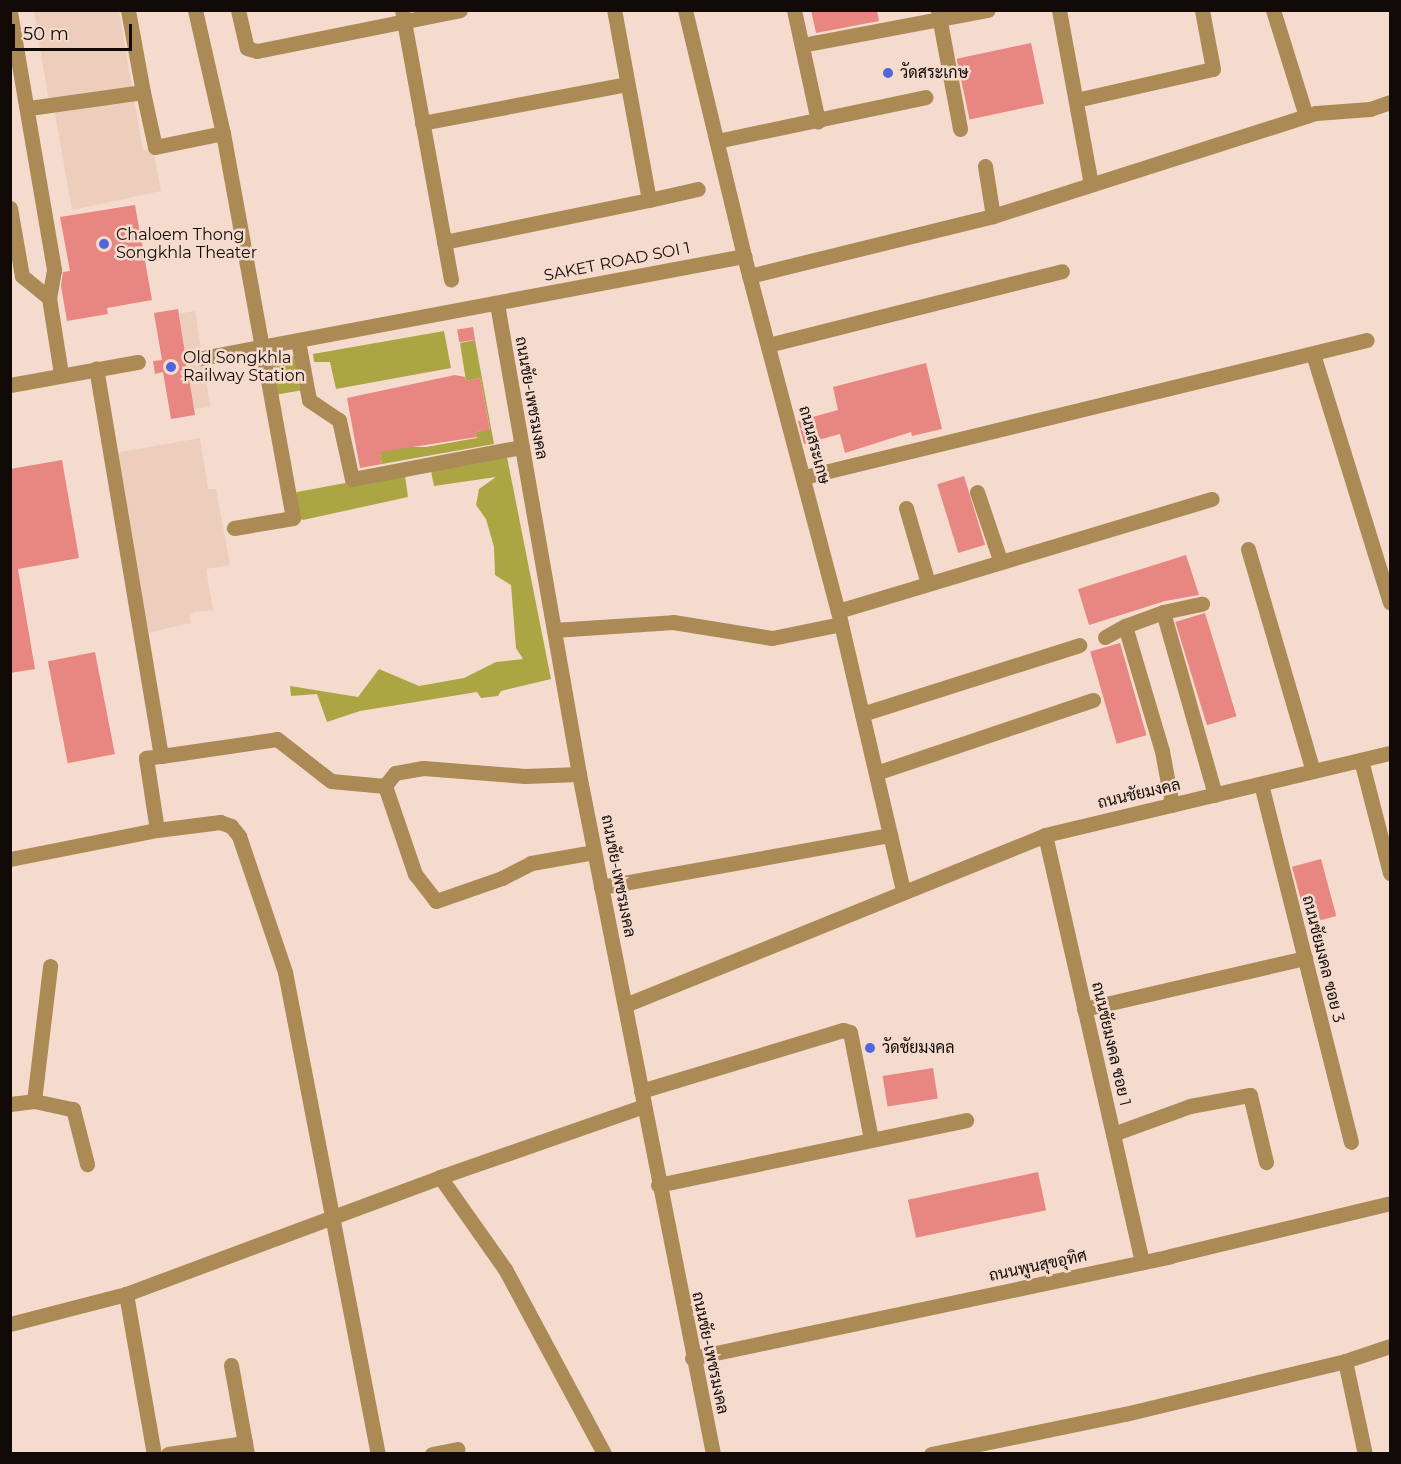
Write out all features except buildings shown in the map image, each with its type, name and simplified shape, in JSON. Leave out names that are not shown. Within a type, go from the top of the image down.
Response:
[{"type":"street","points":[[128,10],[155,147],[223,133]]},
{"type":"street","points":[[195,10],[223,133],[260,349],[293,518],[234,528]]},
{"type":"street","points":[[238,10],[248,48],[257,51],[403,16],[460,10]]},
{"type":"street","points":[[614,10],[649,200]]},
{"type":"street","name":"ถนนสระเกษ","points":[[685,10],[749,276],[804,477],[839,617],[903,890]]},
{"type":"street","points":[[794,10],[818,120]]},
{"type":"street","points":[[802,45],[939,15],[988,10]]},
{"type":"street","points":[[1059,10],[1091,184]]},
{"type":"street","points":[[1076,100],[1214,69],[1202,10]]},
{"type":"street","points":[[1272,10],[1306,116]]},
{"type":"street","points":[[10,12],[29,108],[54,270],[49,298],[61,374]]},
{"type":"street","points":[[939,15],[960,129]]},
{"type":"street","points":[[403,16],[451,280]]},
{"type":"street","points":[[422,123],[626,84]]},
{"type":"street","points":[[29,108],[143,92]]},
{"type":"street","points":[[717,141],[925,97]]},
{"type":"street","points":[[749,276],[993,216],[1306,116],[1370,109],[1390,102]]},
{"type":"street","points":[[985,166],[993,216]]},
{"type":"street","points":[[444,242],[698,189]]},
{"type":"street","points":[[10,208],[22,276],[49,298]]},
{"type":"street","name":"SAKET ROAD SOI 1","points":[[202,358],[260,349],[744,256]]},
{"type":"street","points":[[768,345],[1062,271]]},
{"type":"street","name":"ถนนชัย-เพชรมงคล","points":[[496,304],[579,774],[692,1358],[713,1454]]},
{"type":"street","points":[[804,477],[1367,340]]},
{"type":"street","points":[[298,341],[309,400],[339,420],[352,479],[522,447]]},
{"type":"street","points":[[1313,354],[1390,602]]},
{"type":"street","points":[[10,385],[61,374],[138,362]]},
{"type":"street","points":[[96,368],[161,756]]},
{"type":"street","points":[[977,492],[1000,560]]},
{"type":"street","points":[[554,630],[673,622],[772,638],[839,617],[928,583],[1000,560],[1212,499]]},
{"type":"street","points":[[906,508],[928,583]]},
{"type":"street","points":[[1248,549],[1313,771]]},
{"type":"street","points":[[1105,637],[1125,626],[1163,612],[1202,604]]},
{"type":"street","points":[[1163,612],[1215,795]]},
{"type":"street","points":[[1125,626],[1162,751],[1172,805]]},
{"type":"street","points":[[862,714],[1079,645]]},
{"type":"street","points":[[876,773],[1093,700]]},
{"type":"street","points":[[157,830],[146,758],[277,739],[331,781],[385,786]]},
{"type":"street","name":"ถนนชัยมงคล","points":[[625,1005],[903,890],[1045,835],[1390,753]]},
{"type":"street","points":[[1361,760],[1390,873]]},
{"type":"street","points":[[385,786],[395,773],[423,768],[525,776],[579,774]]},
{"type":"street","name":"ถนนชัยมงคล ซอย 3","points":[[1261,784],[1351,1142]]},
{"type":"street","points":[[385,786],[415,874],[436,901],[502,878],[531,863],[594,852]]},
{"type":"street","points":[[10,859],[157,830],[220,822],[231,826],[239,836],[285,972],[378,1454]]},
{"type":"street","points":[[601,887],[890,835]]},
{"type":"street","name":"ถนนชัยมงคล ซอย 1","points":[[1045,835],[1142,1262]]},
{"type":"street","points":[[1084,1009],[1305,958]]},
{"type":"street","points":[[34,1101],[50,966]]},
{"type":"street","points":[[10,1324],[126,1294],[642,1099],[843,1030],[849,1032],[871,1139]]},
{"type":"street","points":[[1113,1134],[1190,1106],[1250,1095],[1266,1162]]},
{"type":"street","points":[[10,1104],[34,1101],[73,1110],[87,1164]]},
{"type":"street","points":[[658,1185],[966,1120]]},
{"type":"street","points":[[440,1177],[505,1269],[604,1454]]},
{"type":"street","name":"ถนนพูนสุขอุทิศ","points":[[692,1358],[1142,1262],[1390,1203]]},
{"type":"street","points":[[126,1294],[154,1454]]},
{"type":"street","points":[[931,1454],[1125,1414],[1345,1361],[1390,1346]]},
{"type":"street","points":[[1345,1361],[1365,1454]]},
{"type":"street","points":[[168,1454],[246,1448],[231,1365]]},
{"type":"street","points":[[432,1454],[458,1449]]},
{"type":"shaded area","points":[[34,11],[119,11],[132,88],[49,102]]},
{"type":"shaded area","points":[[134,99],[143,150],[153,149],[161,191],[72,210],[55,113]]},
{"type":"shaded area","points":[[195,311],[210,407],[194,409],[179,314]]},
{"type":"shaded area","points":[[444,331],[451,368],[336,389],[330,362],[314,362],[313,354]]},
{"type":"shaded area","points":[[475,340],[494,444],[382,464],[379,447],[426,447],[477,438],[477,432],[490,429],[480,378],[466,381],[460,343]]},
{"type":"shaded area","points":[[294,356],[300,390],[273,395],[267,361]]},
{"type":"shaded area","points":[[200,438],[208,489],[216,489],[230,565],[206,569],[213,610],[194,612],[189,617],[191,623],[147,633],[116,453]]},
{"type":"shaded area","points":[[506,452],[551,679],[501,691],[498,696],[481,698],[477,692],[360,711],[327,722],[317,694],[291,696],[290,686],[358,697],[379,669],[419,686],[464,678],[496,662],[523,659],[516,648],[511,585],[495,575],[494,547],[486,519],[476,505],[479,489],[496,477],[434,486],[431,471]]},
{"type":"shaded area","points":[[399,473],[405,476],[408,497],[303,520],[298,518],[294,497],[297,492]]},
{"type":"place","name":"วัดสระเกษ","points":[[888,73]]},
{"type":"place","name":"Chaloem Thong Songkhla Theater","points":[[104,244]]},
{"type":"place","name":"Old Songkhla Railway Station","points":[[171,367]]},
{"type":"place","name":"วัดชัยมงคล","points":[[870,1048]]}]
